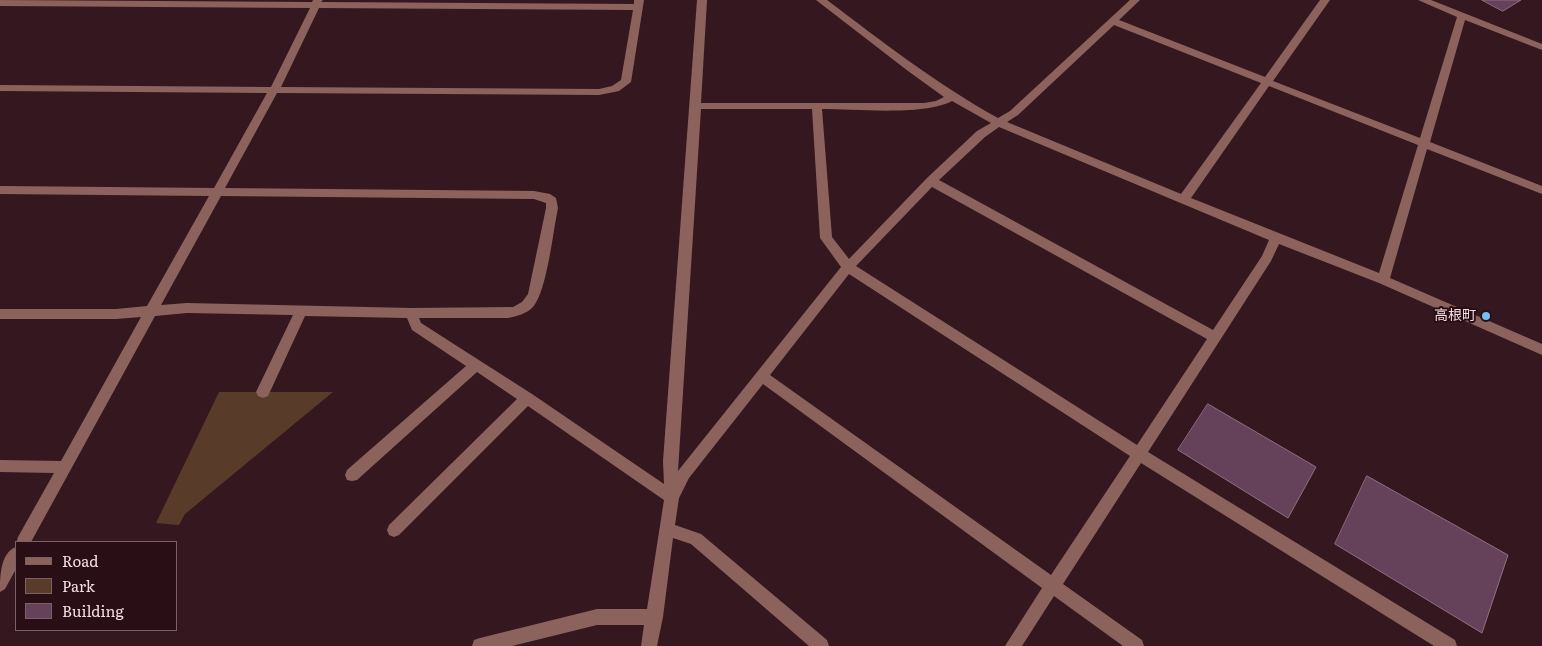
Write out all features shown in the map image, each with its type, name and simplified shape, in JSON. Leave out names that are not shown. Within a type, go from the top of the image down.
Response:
[{"type":"street","points":[[650,646],[661,559],[668,529],[672,497],[670,461],[702,0]]},
{"type":"street","points":[[821,0],[952,98],[999,123],[1276,238],[1383,280],[1542,350]]},
{"type":"street","points":[[672,497],[684,473],[848,266],[931,181],[981,134],[1014,113],[1135,0]]},
{"type":"street","points":[[1184,199],[1325,0]]},
{"type":"street","points":[[1423,0],[1542,46]]},
{"type":"street","points":[[24,541],[275,88],[316,3]]},
{"type":"street","points":[[0,4],[639,3],[626,82],[616,89],[599,92],[275,88],[0,88]]},
{"type":"street","points":[[1383,280],[1462,16]]},
{"type":"street","points":[[1112,21],[1542,190]]},
{"type":"street","points":[[696,106],[924,106],[938,104],[952,98]]},
{"type":"street","points":[[817,107],[826,238],[848,266],[1140,455],[1449,646]]},
{"type":"street","points":[[931,181],[1215,337]]},
{"type":"street","points":[[0,190],[534,195],[546,197],[552,201],[534,295],[522,311],[508,313],[412,313],[187,308],[116,314],[0,314]]},
{"type":"street","points":[[1014,646],[1267,258],[1276,238]]},
{"type":"street","points":[[263,392],[301,311]]},
{"type":"street","points":[[412,313],[416,326],[527,398],[672,497]]},
{"type":"street","points":[[352,475],[476,364]]},
{"type":"street","points":[[762,376],[1136,646]]},
{"type":"street","points":[[394,530],[527,398]]},
{"type":"street","points":[[0,466],[64,467]]},
{"type":"street","points":[[668,529],[696,539],[821,646]]},
{"type":"street","points":[[0,584],[15,556]]},
{"type":"street","points":[[480,646],[597,617],[655,617]]},
{"type":"green space","points":[[219,392],[333,392],[185,514],[179,525],[156,523]]},
{"type":"building","points":[[1482,0],[1521,0],[1503,11]]},
{"type":"building","points":[[1208,404],[1316,467],[1288,518],[1178,450]]},
{"type":"building","points":[[1367,476],[1508,555],[1482,633],[1335,544]]},
{"type":"place","name":"高根町","points":[[1486,316]]}]
